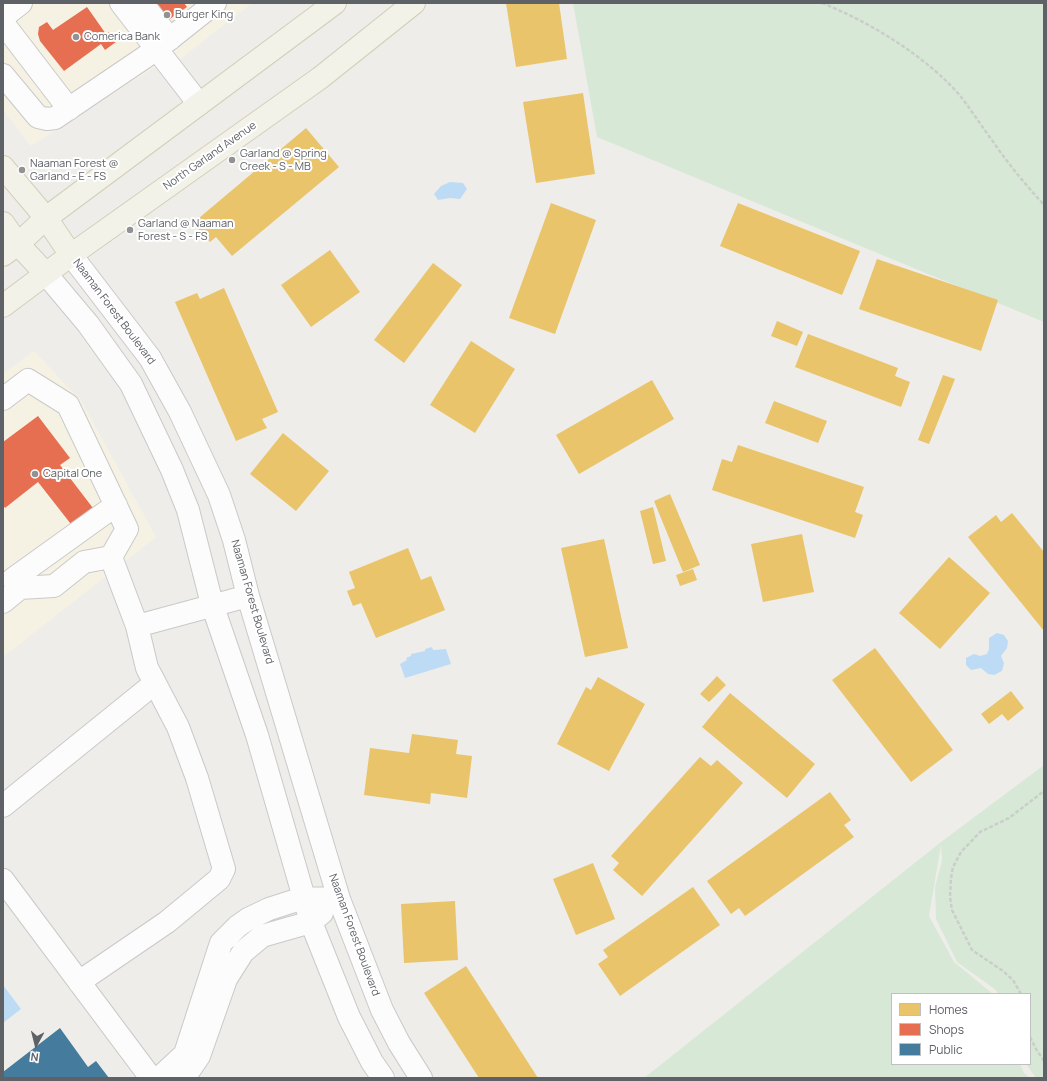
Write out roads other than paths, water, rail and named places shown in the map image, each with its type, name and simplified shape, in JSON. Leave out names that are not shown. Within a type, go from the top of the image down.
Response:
[{"type":"main road","points":[[10,249],[46,218],[335,3]]},
{"type":"main road","name":"North Garland Avenue","points":[[3,306],[71,255],[320,78],[409,4]]},
{"type":"main road","name":"Naaman Forest Boulevard","points":[[3,167],[46,218],[71,255]]},
{"type":"main road","points":[[3,223],[10,249],[46,274]]},
{"type":"street","points":[[3,17],[21,3]]},
{"type":"street","points":[[121,3],[164,44]]},
{"type":"street","points":[[142,3],[199,104]]},
{"type":"street","points":[[3,75],[38,117],[47,119],[55,118],[164,44],[203,7]]},
{"type":"street","points":[[3,23],[69,109]]},
{"type":"street","name":"Naaman Forest Boulevard","points":[[71,255],[150,358],[180,412],[219,495],[234,540],[248,596],[339,900],[382,1010],[399,1043],[421,1078]]},
{"type":"street","points":[[46,274],[88,324],[131,384],[155,431],[188,510],[212,604],[257,735],[311,922],[349,1017],[372,1062],[383,1078]]},
{"type":"street","points":[[3,399],[28,380],[68,405],[116,505],[127,529],[111,557],[136,626],[147,668],[180,734],[197,778],[224,869],[219,879],[167,922],[79,982]]},
{"type":"street","points":[[3,602],[12,577],[116,505]]},
{"type":"street","points":[[12,577],[54,586],[84,562],[111,557]]},
{"type":"street","points":[[136,626],[212,604],[248,596]]},
{"type":"street","points":[[3,806],[155,683]]},
{"type":"street","points":[[3,880],[151,1078]]},
{"type":"street","points":[[159,1078],[185,1054],[221,943],[248,919],[303,898],[339,900]]},
{"type":"street","points":[[184,1078],[199,1056],[226,979],[243,952],[262,936],[311,922],[339,900]]},
{"type":"water","points":[[450,182],[463,183],[467,189],[460,199],[450,198],[438,200],[434,194],[441,186]]},
{"type":"water","points":[[997,633],[1004,635],[1008,641],[1007,648],[1001,656],[1004,663],[1002,671],[994,675],[988,674],[981,668],[971,670],[966,665],[966,658],[974,654],[980,656],[987,654],[989,649],[989,638]]},
{"type":"water","points":[[432,647],[433,650],[446,649],[451,664],[405,678],[400,664],[407,660],[406,658],[411,656],[411,654],[425,651],[425,649]]},
{"type":"water","points":[[3,985],[21,1009],[3,1023]]},
{"type":"place","name":"Burger King","points":[[167,15]]},
{"type":"place","name":"Comerica Bank","points":[[76,37]]},
{"type":"place","name":"Garland @ Spring Creek - S - MB","points":[[232,160]]},
{"type":"place","name":"Naaman Forest @ Garland - E - FS","points":[[22,170]]},
{"type":"place","name":"Garland @ Naaman Forest - S - FS","points":[[130,230]]},
{"type":"place","name":"Capital One","points":[[35,474]]}]
